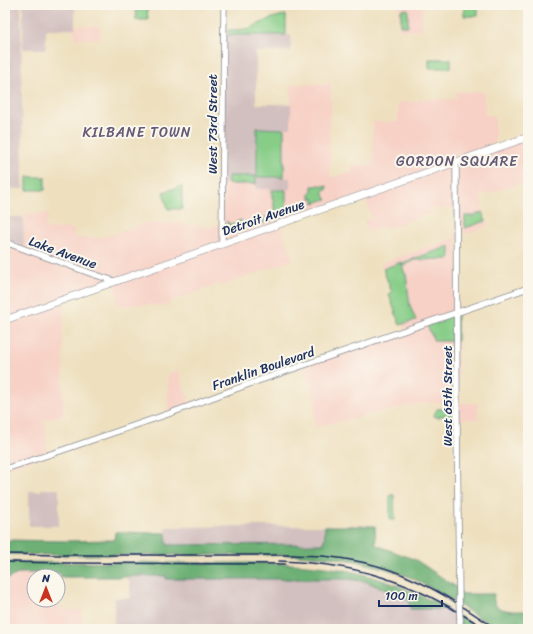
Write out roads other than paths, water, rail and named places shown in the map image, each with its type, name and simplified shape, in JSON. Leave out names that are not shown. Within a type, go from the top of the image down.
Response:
[{"type":"main road","name":"Detroit Avenue","points":[[5,320],[528,137]]},
{"type":"street","name":"West 73rd Street","points":[[222,244],[224,5]]},
{"type":"street","name":"West 65th Street","points":[[456,162],[460,629]]},
{"type":"street","name":"Lake Avenue","points":[[5,242],[114,281]]},
{"type":"street","name":"Franklin Boulevard","points":[[5,469],[168,414],[249,384],[528,288]]},
{"type":"railway","points":[[5,554],[294,555],[341,558],[381,567],[421,583],[455,602],[497,629]]},
{"type":"railway","points":[[279,561],[309,563],[353,569],[382,577],[407,586],[430,597],[483,627]]},
{"type":"railway","points":[[5,562],[285,564]]},
{"type":"district","name":"KILBANE TOWN","points":[[137,132]]},
{"type":"district","name":"GORDON SQUARE","points":[[457,161]]}]
